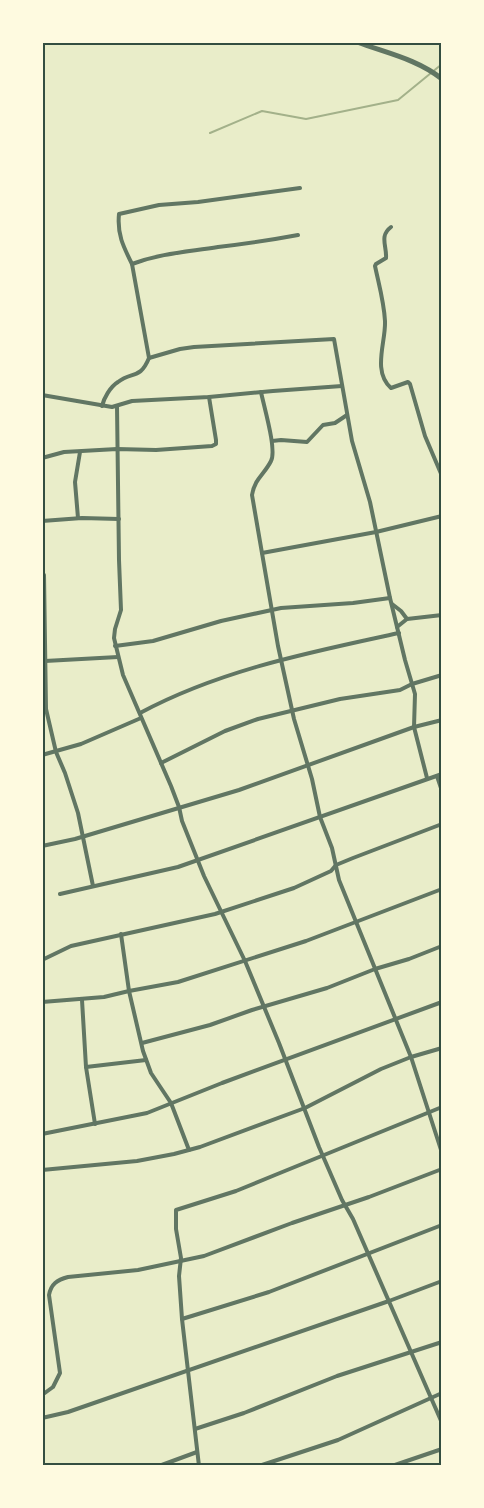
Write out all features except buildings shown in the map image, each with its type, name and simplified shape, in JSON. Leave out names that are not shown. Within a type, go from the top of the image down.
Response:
[{"type":"street","points":[[357,42],[408,59],[442,79]]},
{"type":"street","points":[[102,406],[104,400],[118,382],[141,371],[149,358],[132,264],[119,234],[119,214],[159,205],[198,202],[300,188]]},
{"type":"street","points":[[391,227],[384,235],[386,258],[375,266],[384,305],[383,374],[385,381],[391,388],[408,382],[410,384],[425,436],[442,476]]},
{"type":"street","points":[[132,264],[176,252],[298,235]]},
{"type":"street","points":[[149,358],[194,347],[334,339],[337,346],[346,415],[370,502],[390,598],[415,694],[414,727],[427,778]]},
{"type":"street","points":[[42,394],[102,406],[117,406],[132,401],[342,386]]},
{"type":"street","points":[[261,392],[273,449],[271,461],[254,484],[252,495],[271,610],[292,710],[320,816],[332,848],[339,880],[411,1057],[442,1153]]},
{"type":"street","points":[[42,458],[64,452],[117,449],[163,450],[206,447],[216,444],[209,397]]},
{"type":"street","points":[[117,406],[121,610],[115,630],[115,646],[118,657],[130,694],[179,807],[182,821],[204,876],[245,961],[323,1155],[442,1423]]},
{"type":"street","points":[[272,441],[307,442],[323,425],[335,424],[346,415]]},
{"type":"street","points":[[78,518],[75,482],[80,452]]},
{"type":"street","points":[[262,553],[376,532],[442,516]]},
{"type":"street","points":[[42,522],[78,518],[119,519]]},
{"type":"street","points":[[42,573],[44,575],[46,709],[56,752],[70,788],[84,836],[93,886]]},
{"type":"street","points":[[115,646],[153,641],[221,620],[281,608],[352,603],[390,598]]},
{"type":"street","points":[[392,604],[407,619]]},
{"type":"street","points":[[397,627],[407,619],[442,615]]},
{"type":"street","points":[[42,755],[56,752],[112,731],[141,716],[154,706],[211,682],[281,659],[399,633]]},
{"type":"street","points":[[45,661],[118,657]]},
{"type":"street","points":[[161,763],[224,731],[258,718],[340,699],[400,690],[412,684],[442,675]]},
{"type":"street","points":[[42,846],[62,843],[225,795],[414,727],[442,720]]},
{"type":"street","points":[[60,894],[162,871],[198,860],[427,778],[439,775],[442,791]]},
{"type":"street","points":[[42,960],[71,946],[222,912],[294,888],[331,871],[336,865],[396,840],[442,824]]},
{"type":"street","points":[[42,1002],[104,998],[129,990],[178,982],[306,941],[442,889]]},
{"type":"street","points":[[121,934],[129,990],[146,1060],[171,1104],[189,1150]]},
{"type":"street","points":[[142,1043],[210,1025],[327,988],[442,946]]},
{"type":"street","points":[[82,1000],[86,1067],[95,1124]]},
{"type":"street","points":[[42,1134],[140,1115],[222,1082],[442,1002]]},
{"type":"street","points":[[42,1170],[137,1161],[189,1150],[305,1108],[363,1078],[411,1057],[442,1048]]},
{"type":"street","points":[[86,1067],[146,1060]]},
{"type":"street","points":[[199,1466],[182,1319],[181,1262],[176,1229],[176,1210],[236,1191],[442,1107]]},
{"type":"street","points":[[42,1395],[53,1387],[60,1374],[49,1301],[50,1289],[54,1284],[68,1277],[118,1273],[181,1262],[212,1253],[442,1169]]},
{"type":"street","points":[[182,1319],[254,1297],[442,1225]]},
{"type":"street","points":[[42,1418],[68,1412],[442,1281]]},
{"type":"street","points":[[195,1429],[410,1351],[442,1342]]},
{"type":"street","points":[[259,1466],[330,1443],[442,1393]]},
{"type":"street","points":[[392,1466],[442,1449]]},
{"type":"street","points":[[159,1466],[198,1452]]},
{"type":"waterway","points":[[210,133],[262,111],[306,119],[398,100],[442,64]]}]
